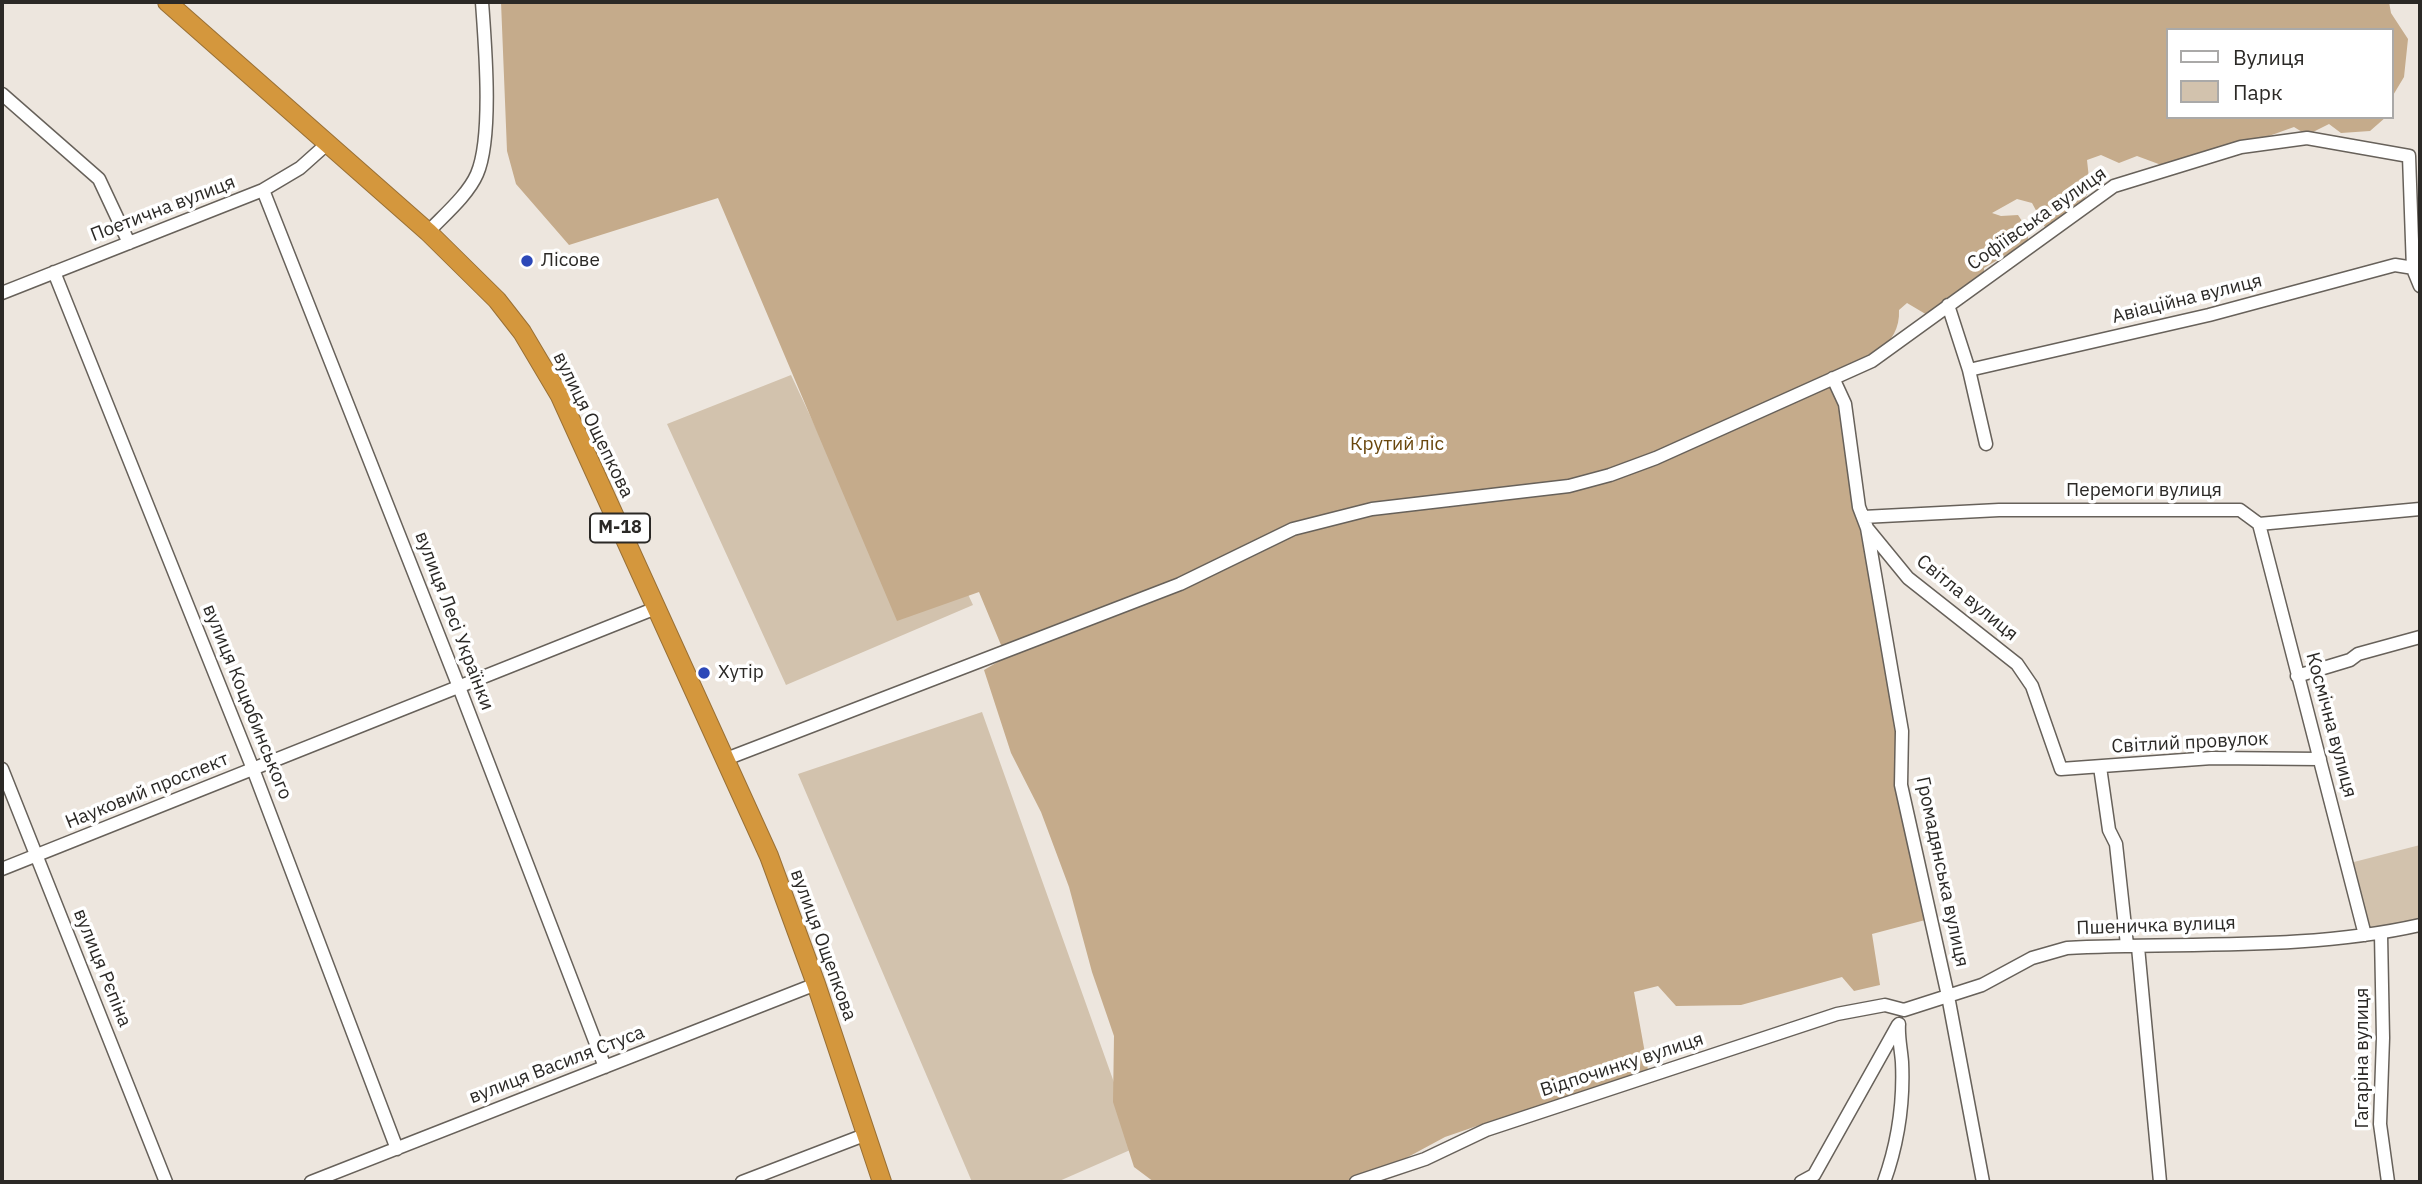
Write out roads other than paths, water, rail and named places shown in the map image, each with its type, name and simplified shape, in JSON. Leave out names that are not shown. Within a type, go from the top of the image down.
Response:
[{"type":"highway","name":"вулиця Ощепкова","points":[[167,2],[428,232],[497,300],[522,332],[560,396],[769,856],[816,984],[882,1182]]},
{"type":"street","points":[[428,232],[455,204],[477,175],[485,138],[482,2]]},
{"type":"street","points":[[2,94],[99,179],[129,243]]},
{"type":"street","name":"Софіївська вулиця","points":[[726,759],[1180,584],[1293,529],[1372,509],[1569,486],[1656,458],[1872,361],[2114,186],[2175,166],[2241,147],[2307,138],[2409,156],[2416,269]]},
{"type":"street","name":"Поетична вулиця","points":[[2,293],[263,190],[300,168],[328,143]]},
{"type":"street","name":"вулиця Лесі Українки","points":[[263,190],[605,1067]]},
{"type":"street","name":"Авіаційна вулиця","points":[[1969,370],[2208,315],[2395,265],[2416,269]]},
{"type":"street","points":[[2416,269],[2420,286]]},
{"type":"street","name":"вулиця Коцюбинського","points":[[54,272],[253,769],[397,1149]]},
{"type":"street","points":[[1948,305],[1969,370],[1986,444]]},
{"type":"street","name":"Світла вулиця","points":[[1833,378],[1846,404],[1859,507],[1865,522],[1908,578],[2017,664],[2032,686],[2061,769]]},
{"type":"street","points":[[2259,524],[2420,509]]},
{"type":"street","name":"Перемоги вулиця","points":[[1865,522],[1999,510],[2240,510],[2259,524]]},
{"type":"street","name":"Громадянська вулиця","points":[[1865,522],[1902,731],[1901,785],[1948,996],[1983,1182]]},
{"type":"street","name":"Космічна вулиця","points":[[2259,524],[2365,935]]},
{"type":"street","name":"Науковий проспект","points":[[2,869],[656,608]]},
{"type":"street","points":[[2297,676],[2350,660],[2358,654],[2420,637]]},
{"type":"street","name":"Світлий провулок","points":[[2061,769],[2212,758],[2320,759]]},
{"type":"street","points":[[2100,767],[2109,830],[2116,844],[2133,946],[2161,1182]]},
{"type":"street","name":"вулиця Рєпіна","points":[[2,769],[166,1182]]},
{"type":"street","name":"Пшеничка вулиця","points":[[1903,1010],[1982,985],[2032,958],[2067,948],[2297,940],[2381,934],[2420,925]]},
{"type":"street","name":"Гагаріна вулиця","points":[[2381,934],[2383,1038],[2380,1124],[2388,1182]]},
{"type":"street","name":"вулиця Василя Стуса","points":[[311,1182],[816,984]]},
{"type":"street","name":"Відпочинку вулиця","points":[[1356,1182],[1425,1159],[1486,1130],[1837,1014],[1885,1005],[1903,1010]]},
{"type":"street","points":[[1801,1182],[1814,1175],[1898,1025],[1903,1010]]},
{"type":"street","points":[[1884,1182],[1894,1155],[1901,1113],[1902,1063],[1898,1025]]},
{"type":"street","points":[[742,1182],[867,1134]]},
{"type":"place","name":"Лісове","points":[[527,261]]},
{"type":"place","name":"Хутір","points":[[704,673]]},
{"type":"park label","name":"Крутий ліс","points":[[1397,445]]}]
